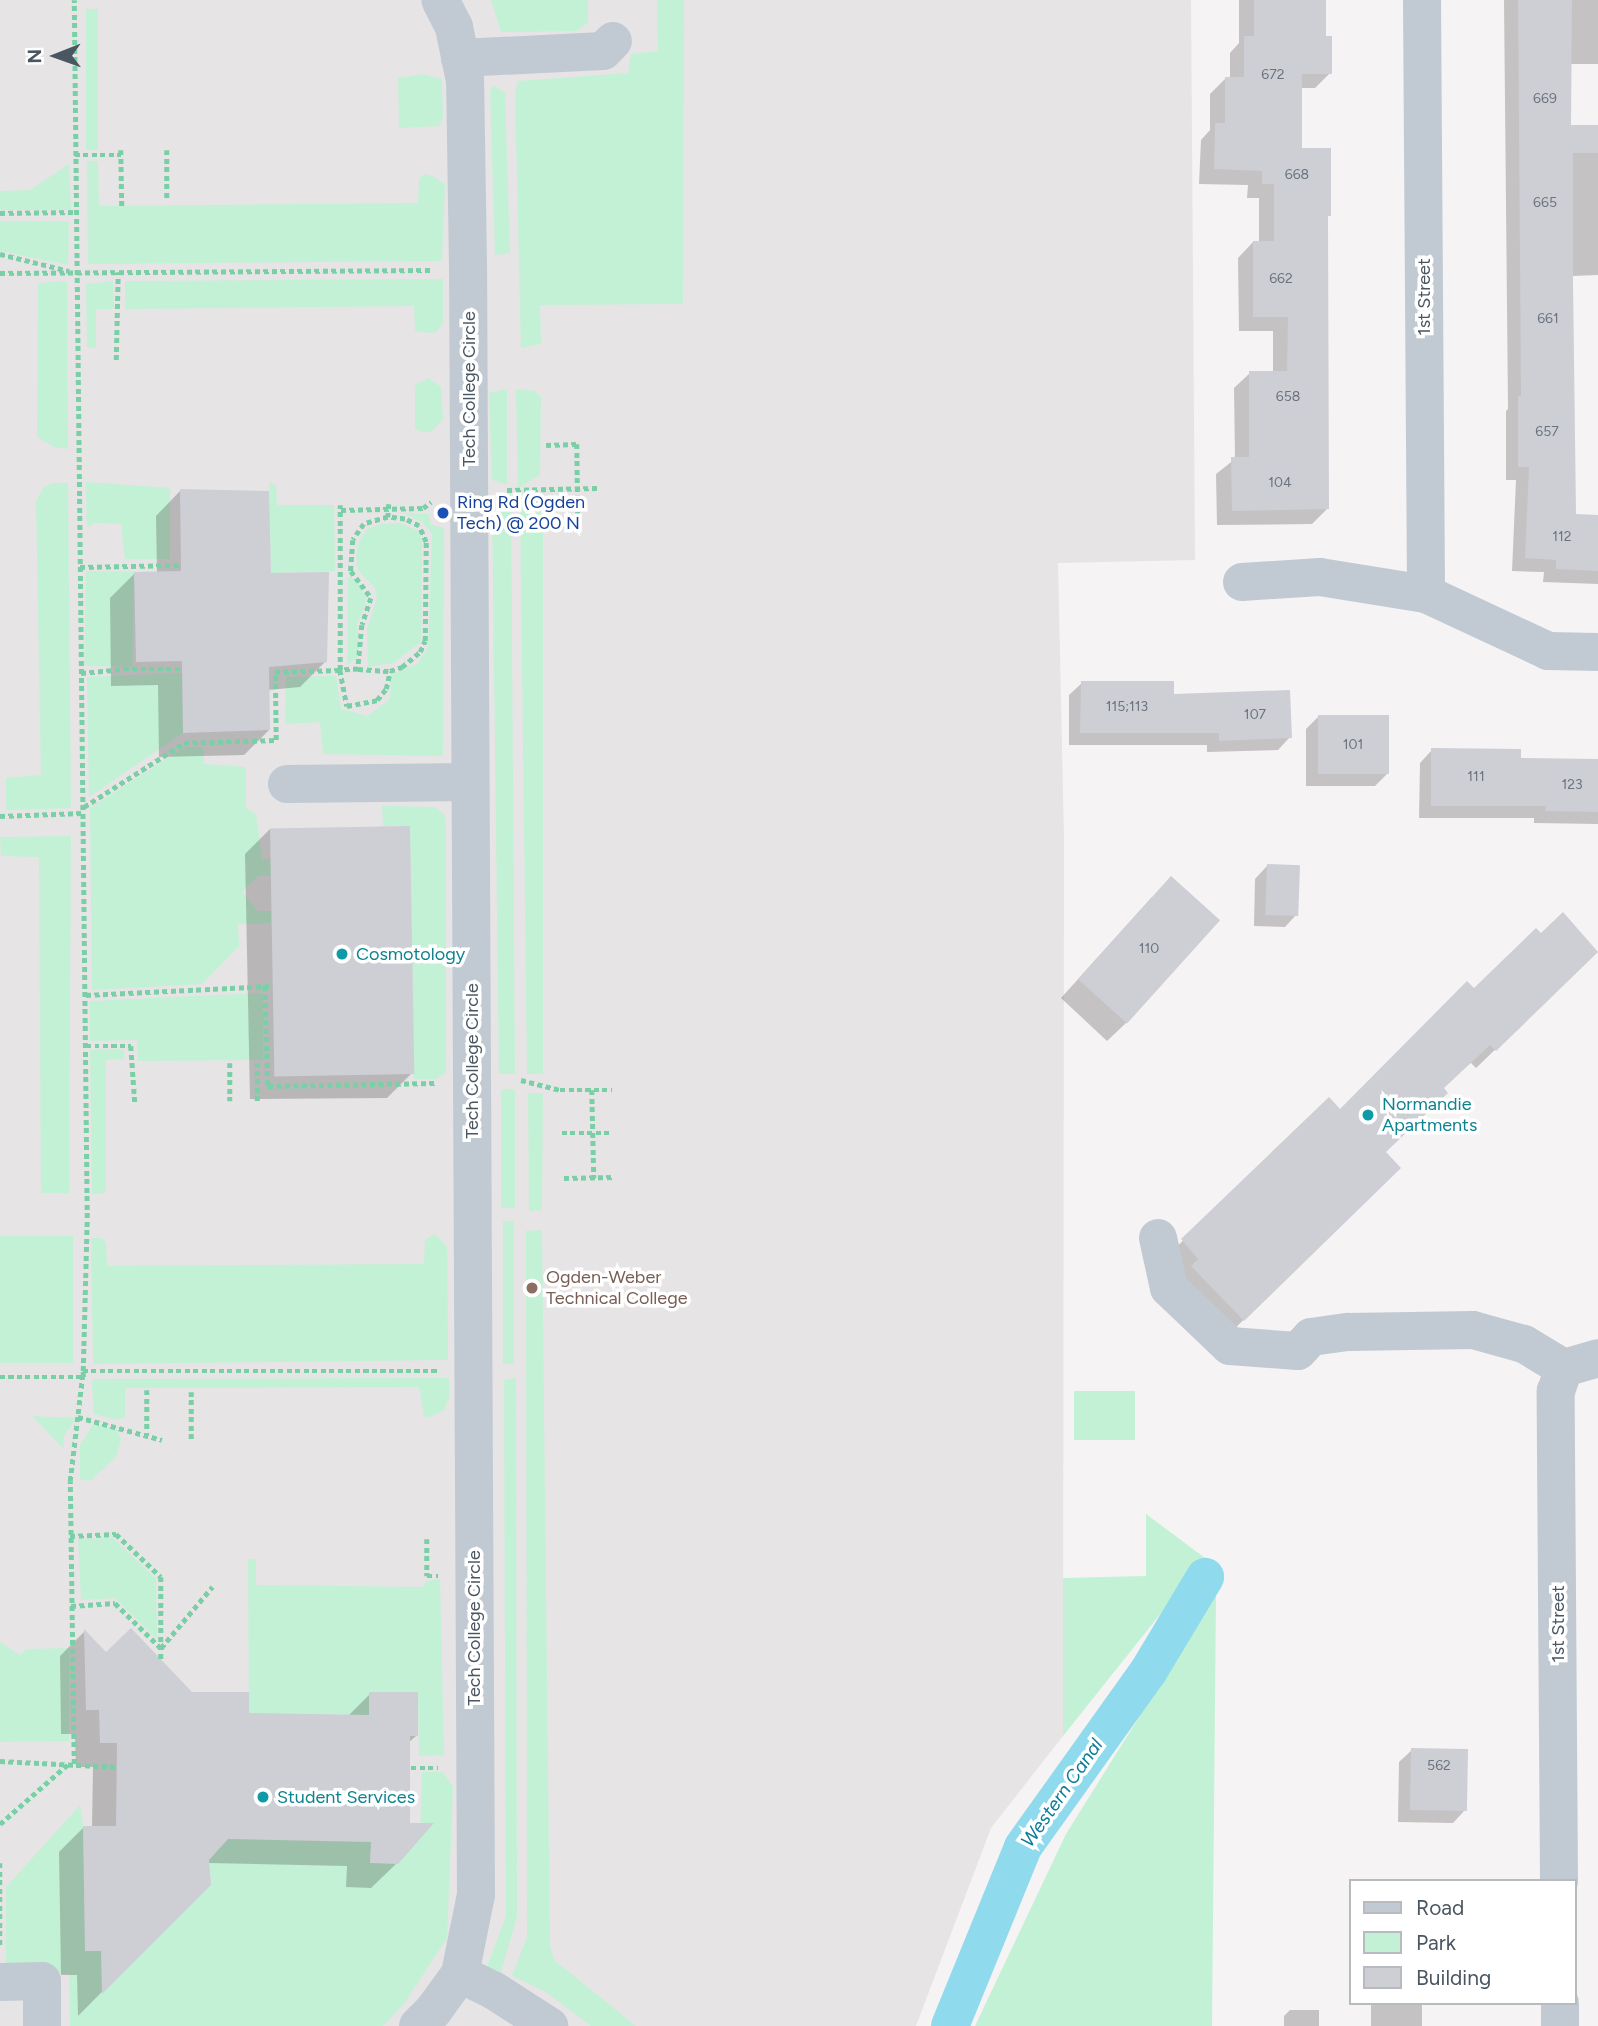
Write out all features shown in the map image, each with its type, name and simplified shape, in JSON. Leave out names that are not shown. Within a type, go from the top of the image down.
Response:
[{"type":"street","name":"Tech College Circle","points":[[418,2026],[433,2011],[460,1974],[476,1895],[465,81],[454,27],[440,0]]},
{"type":"street","name":"1st Street","points":[[1422,0],[1426,594]]},
{"type":"street","points":[[460,58],[603,51],[613,41]]},
{"type":"street","points":[[1242,582],[1320,577],[1426,594],[1548,651],[1598,652]]},
{"type":"street","points":[[287,784],[470,782]]},
{"type":"street","points":[[1158,1238],[1169,1288],[1230,1346],[1298,1351],[1311,1337],[1348,1332],[1473,1330],[1581,1363]]},
{"type":"street","name":"1st Street","points":[[1559,1879],[1556,1391],[1581,1363]]},
{"type":"street","points":[[460,1974],[493,1990],[549,2026]]},
{"type":"street","points":[[0,1982],[42,1981],[42,2026]]},
{"type":"street","points":[[1560,2005],[1560,2026]]},
{"type":"path","points":[[0,1824],[71,1764],[70,1482],[83,1374],[86,1046],[74,0]]},
{"type":"path","points":[[167,150],[167,200]]},
{"type":"path","points":[[75,155],[121,152],[122,206]]},
{"type":"path","points":[[0,214],[76,212]]},
{"type":"path","points":[[0,254],[77,273]]},
{"type":"path","points":[[0,273],[443,270]]},
{"type":"path","points":[[116,360],[118,272]]},
{"type":"path","points":[[546,445],[577,444],[578,488],[578,527],[547,528]]},
{"type":"path","points":[[499,489],[514,491],[597,488]]},
{"type":"path","points":[[390,671],[386,689],[377,700],[347,706],[340,670],[340,508],[423,508],[435,500]]},
{"type":"path","points":[[388,517],[389,507]]},
{"type":"path","points":[[0,816],[83,810],[184,743],[276,740],[275,672],[358,669],[390,671],[402,667],[419,652],[425,640],[426,542],[419,526],[405,519],[388,517],[363,524],[353,540],[351,571],[371,598],[362,625],[358,669]]},
{"type":"path","points":[[80,567],[181,565]]},
{"type":"path","points":[[81,673],[124,669],[182,669]]},
{"type":"path","points":[[265,986],[268,1086],[442,1083]]},
{"type":"path","points":[[86,995],[272,986]]},
{"type":"path","points":[[86,1046],[131,1046],[135,1103]]},
{"type":"path","points":[[230,1063],[230,1101]]},
{"type":"path","points":[[257,1063],[257,1101]]},
{"type":"path","points":[[521,1080],[560,1090],[612,1090]]},
{"type":"path","points":[[592,1090],[594,1178]]},
{"type":"path","points":[[562,1133],[612,1133]]},
{"type":"path","points":[[564,1178],[614,1177]]},
{"type":"path","points":[[0,1377],[446,1371]]},
{"type":"path","points":[[146,1390],[147,1434]]},
{"type":"path","points":[[191,1392],[191,1439]]},
{"type":"path","points":[[78,1418],[162,1440]]},
{"type":"path","points":[[70,1536],[116,1534],[161,1577],[161,1659]]},
{"type":"path","points":[[161,1648],[212,1587]]},
{"type":"path","points":[[71,1605],[115,1603],[161,1648]]},
{"type":"path","points":[[0,1760],[117,1767]]},
{"type":"path","points":[[0,1863],[0,1957]]},
{"type":"shaded area","name":"Ogden-Weber Technical College","points":[[0,0],[1191,0],[1195,560],[1058,563],[1064,839],[1063,1736],[991,1828],[916,2026],[0,2026]]},
{"type":"green space","points":[[491,0],[588,0],[588,22],[577,31],[501,32]]},
{"type":"green space","points":[[657,0],[684,0],[683,304],[540,305],[541,344],[521,348],[515,93],[518,81],[628,73],[631,54],[658,51]]},
{"type":"green space","points":[[86,9],[98,9],[98,150],[86,150]]},
{"type":"green space","points":[[422,74],[442,79],[443,117],[439,126],[399,128],[398,78]]},
{"type":"green space","points":[[494,85],[505,93],[510,253],[495,255],[490,91]]},
{"type":"green space","points":[[87,161],[98,161],[99,206],[418,203],[419,178],[425,174],[445,184],[442,261],[88,264]]},
{"type":"green space","points":[[69,164],[71,210],[0,210],[0,191],[30,190]]},
{"type":"green space","points":[[0,221],[69,221],[68,265],[0,251]]},
{"type":"green space","points":[[443,279],[443,322],[437,332],[430,333],[415,331],[414,306],[125,309],[125,281]]},
{"type":"green space","points":[[67,281],[68,449],[54,447],[37,437],[38,283]]},
{"type":"green space","points":[[113,281],[114,309],[96,309],[96,348],[87,347],[86,284]]},
{"type":"green space","points":[[429,378],[441,387],[443,419],[431,432],[421,432],[415,428],[415,385]]},
{"type":"green space","points":[[507,389],[507,484],[492,480],[489,393]]},
{"type":"green space","points":[[516,389],[535,391],[541,397],[540,475],[518,488]]},
{"type":"green space","points":[[86,482],[170,488],[170,559],[125,559],[121,524],[94,523],[87,528]]},
{"type":"green space","points":[[269,482],[276,485],[277,505],[334,505],[335,571],[271,573]]},
{"type":"green space","points":[[52,483],[68,483],[71,808],[6,810],[6,778],[41,775],[36,501],[43,488]]},
{"type":"green space","points":[[511,494],[515,1074],[499,1074],[492,500]]},
{"type":"green space","points":[[520,496],[543,501],[543,1074],[527,1074]]},
{"type":"green space","points":[[404,513],[429,514],[431,525],[444,528],[443,756],[323,754],[320,722],[285,724],[286,677],[336,676],[341,709],[368,716],[390,699],[391,675],[417,664],[428,648],[432,534],[422,522]]},
{"type":"green space","points":[[400,523],[417,530],[422,540],[421,642],[393,663],[368,667],[367,629],[377,598],[375,588],[358,570],[356,555],[360,539],[368,529],[381,524]]},
{"type":"green space","points":[[86,571],[134,572],[132,667],[84,666]]},
{"type":"green space","points":[[348,576],[358,582],[367,599],[357,625],[359,652],[356,659],[347,665]]},
{"type":"green space","points":[[182,673],[183,733],[89,797],[87,677]]},
{"type":"green space","points":[[185,747],[203,747],[204,764],[246,767],[246,808],[256,814],[262,859],[270,859],[271,875],[258,876],[242,892],[258,911],[271,911],[271,923],[238,924],[239,946],[202,984],[92,990],[90,808]]},
{"type":"green space","points":[[382,806],[435,807],[444,814],[446,822],[446,1072],[436,1079],[414,1079],[410,826],[383,826]]},
{"type":"green space","points":[[71,836],[69,1193],[41,1193],[39,857],[1,856],[0,837]]},
{"type":"green space","points":[[263,993],[263,1060],[138,1061],[137,1040],[90,1041],[90,1001]]},
{"type":"green space","points":[[124,1049],[124,1059],[106,1060],[106,1189],[103,1194],[92,1194],[90,1050]]},
{"type":"green space","points":[[501,1089],[515,1089],[515,1208],[501,1208]]},
{"type":"green space","points":[[528,1093],[543,1093],[542,1210],[529,1211]]},
{"type":"green space","points":[[503,1221],[514,1221],[514,1364],[503,1364]]},
{"type":"green space","points":[[542,1230],[550,1947],[555,1961],[636,2026],[591,2026],[546,1992],[512,1976],[527,1937],[526,1231]]},
{"type":"green space","points":[[435,1234],[447,1247],[448,1360],[93,1364],[91,1238],[101,1238],[106,1242],[107,1266],[424,1264],[425,1240]]},
{"type":"green space","points":[[0,1236],[73,1236],[73,1363],[0,1363]]},
{"type":"green space","points":[[449,1378],[449,1397],[444,1410],[430,1417],[424,1416],[419,1387],[125,1388],[125,1417],[117,1420],[94,1414],[92,1385],[93,1379]]},
{"type":"green space","points":[[516,1378],[517,1916],[501,1972],[487,1967],[506,1916],[504,1380]]},
{"type":"green space","points":[[1074,1391],[1135,1391],[1135,1440],[1074,1440]]},
{"type":"green space","points":[[32,1416],[76,1418],[64,1436],[63,1448]]},
{"type":"green space","points":[[93,1424],[116,1430],[121,1439],[116,1457],[90,1481],[80,1479],[80,1445]]},
{"type":"green space","points":[[1146,1514],[1205,1558],[1063,1736],[1063,1578],[1146,1576]]},
{"type":"green space","points":[[113,1538],[156,1579],[157,1639],[115,1598],[81,1600],[78,1539]]},
{"type":"green space","points":[[256,1559],[256,1585],[423,1587],[426,1581],[440,1579],[444,1755],[419,1756],[418,1693],[369,1692],[369,1715],[249,1713],[248,1561]]},
{"type":"green space","points":[[1216,1594],[1212,2026],[975,2026],[1066,1834]]},
{"type":"green space","points":[[0,1642],[20,1655],[26,1649],[69,1648],[69,1741],[0,1742]]},
{"type":"green space","points":[[422,1772],[443,1772],[453,1787],[447,1938],[403,2005],[383,2026],[70,2026],[69,1973],[6,1975],[6,1887],[80,1805],[83,1826],[85,1951],[101,1951],[211,1885],[210,1869],[206,1864],[228,1839],[371,1842],[370,1863],[420,1838]]},
{"type":"building","points":[[1254,0],[1326,0],[1326,36],[1332,36],[1332,74],[1302,74],[1302,148],[1331,148],[1331,216],[1328,216],[1329,509],[1232,511],[1231,457],[1249,457],[1249,371],[1287,371],[1288,317],[1253,317],[1253,241],[1274,241],[1274,184],[1262,184],[1262,171],[1214,169],[1215,123],[1225,123],[1225,77],[1244,77],[1244,36],[1254,36]]},
{"type":"building","points":[[1518,0],[1572,0],[1571,125],[1598,125],[1598,153],[1573,153],[1573,280],[1576,514],[1598,515],[1598,571],[1556,569],[1556,560],[1525,558],[1529,467],[1518,467],[1518,396],[1521,396]]},
{"type":"building","points":[[180,489],[269,491],[271,573],[329,572],[327,662],[269,667],[270,730],[183,733],[182,661],[136,662],[134,572],[181,571]]},
{"type":"building","points":[[1081,681],[1174,681],[1174,694],[1290,690],[1292,738],[1219,741],[1219,733],[1080,733]]},
{"type":"building","points":[[1318,715],[1389,715],[1389,774],[1318,774]]},
{"type":"building","points":[[1431,748],[1521,749],[1521,758],[1598,759],[1598,812],[1545,811],[1546,806],[1431,806]]},
{"type":"building","name":"Cosmotology","points":[[410,826],[414,1074],[274,1076],[270,828]]},
{"type":"building","points":[[1267,864],[1300,865],[1298,916],[1265,915]]},
{"type":"building","points":[[1171,876],[1220,920],[1127,1023],[1078,979]]},
{"type":"building","name":"Normandie Apartments","points":[[1563,912],[1598,952],[1496,1051],[1490,1045],[1444,1088],[1448,1093],[1386,1152],[1401,1168],[1244,1321],[1191,1266],[1198,1259],[1181,1239],[1329,1097],[1340,1109],[1467,981],[1474,988],[1536,928],[1541,933]]},
{"type":"building","name":"Student Services","points":[[131,1628],[192,1692],[249,1692],[249,1713],[369,1715],[369,1692],[418,1692],[418,1736],[410,1736],[410,1823],[434,1823],[398,1864],[370,1863],[371,1842],[228,1839],[209,1860],[211,1885],[102,1994],[101,1951],[85,1951],[83,1826],[116,1826],[117,1743],[100,1743],[99,1710],[86,1710],[84,1629],[106,1652]]},
{"type":"building","points":[[1411,1748],[1468,1749],[1467,1811],[1410,1810]]},
{"type":"waterway","name":"Western Canal","points":[[950,2026],[1023,1847],[1148,1672],[1205,1577]]},
{"type":"place","name":"Ring Rd (Ogden Tech) @ 200 N","points":[[443,513]]},
{"type":"place","name":"Cosmotology","points":[[342,954]]},
{"type":"place","name":"Normandie Apartments","points":[[1368,1115]]},
{"type":"place","name":"Ogden-Weber Technical College","points":[[532,1288]]},
{"type":"place","name":"Student Services","points":[[263,1797]]}]
